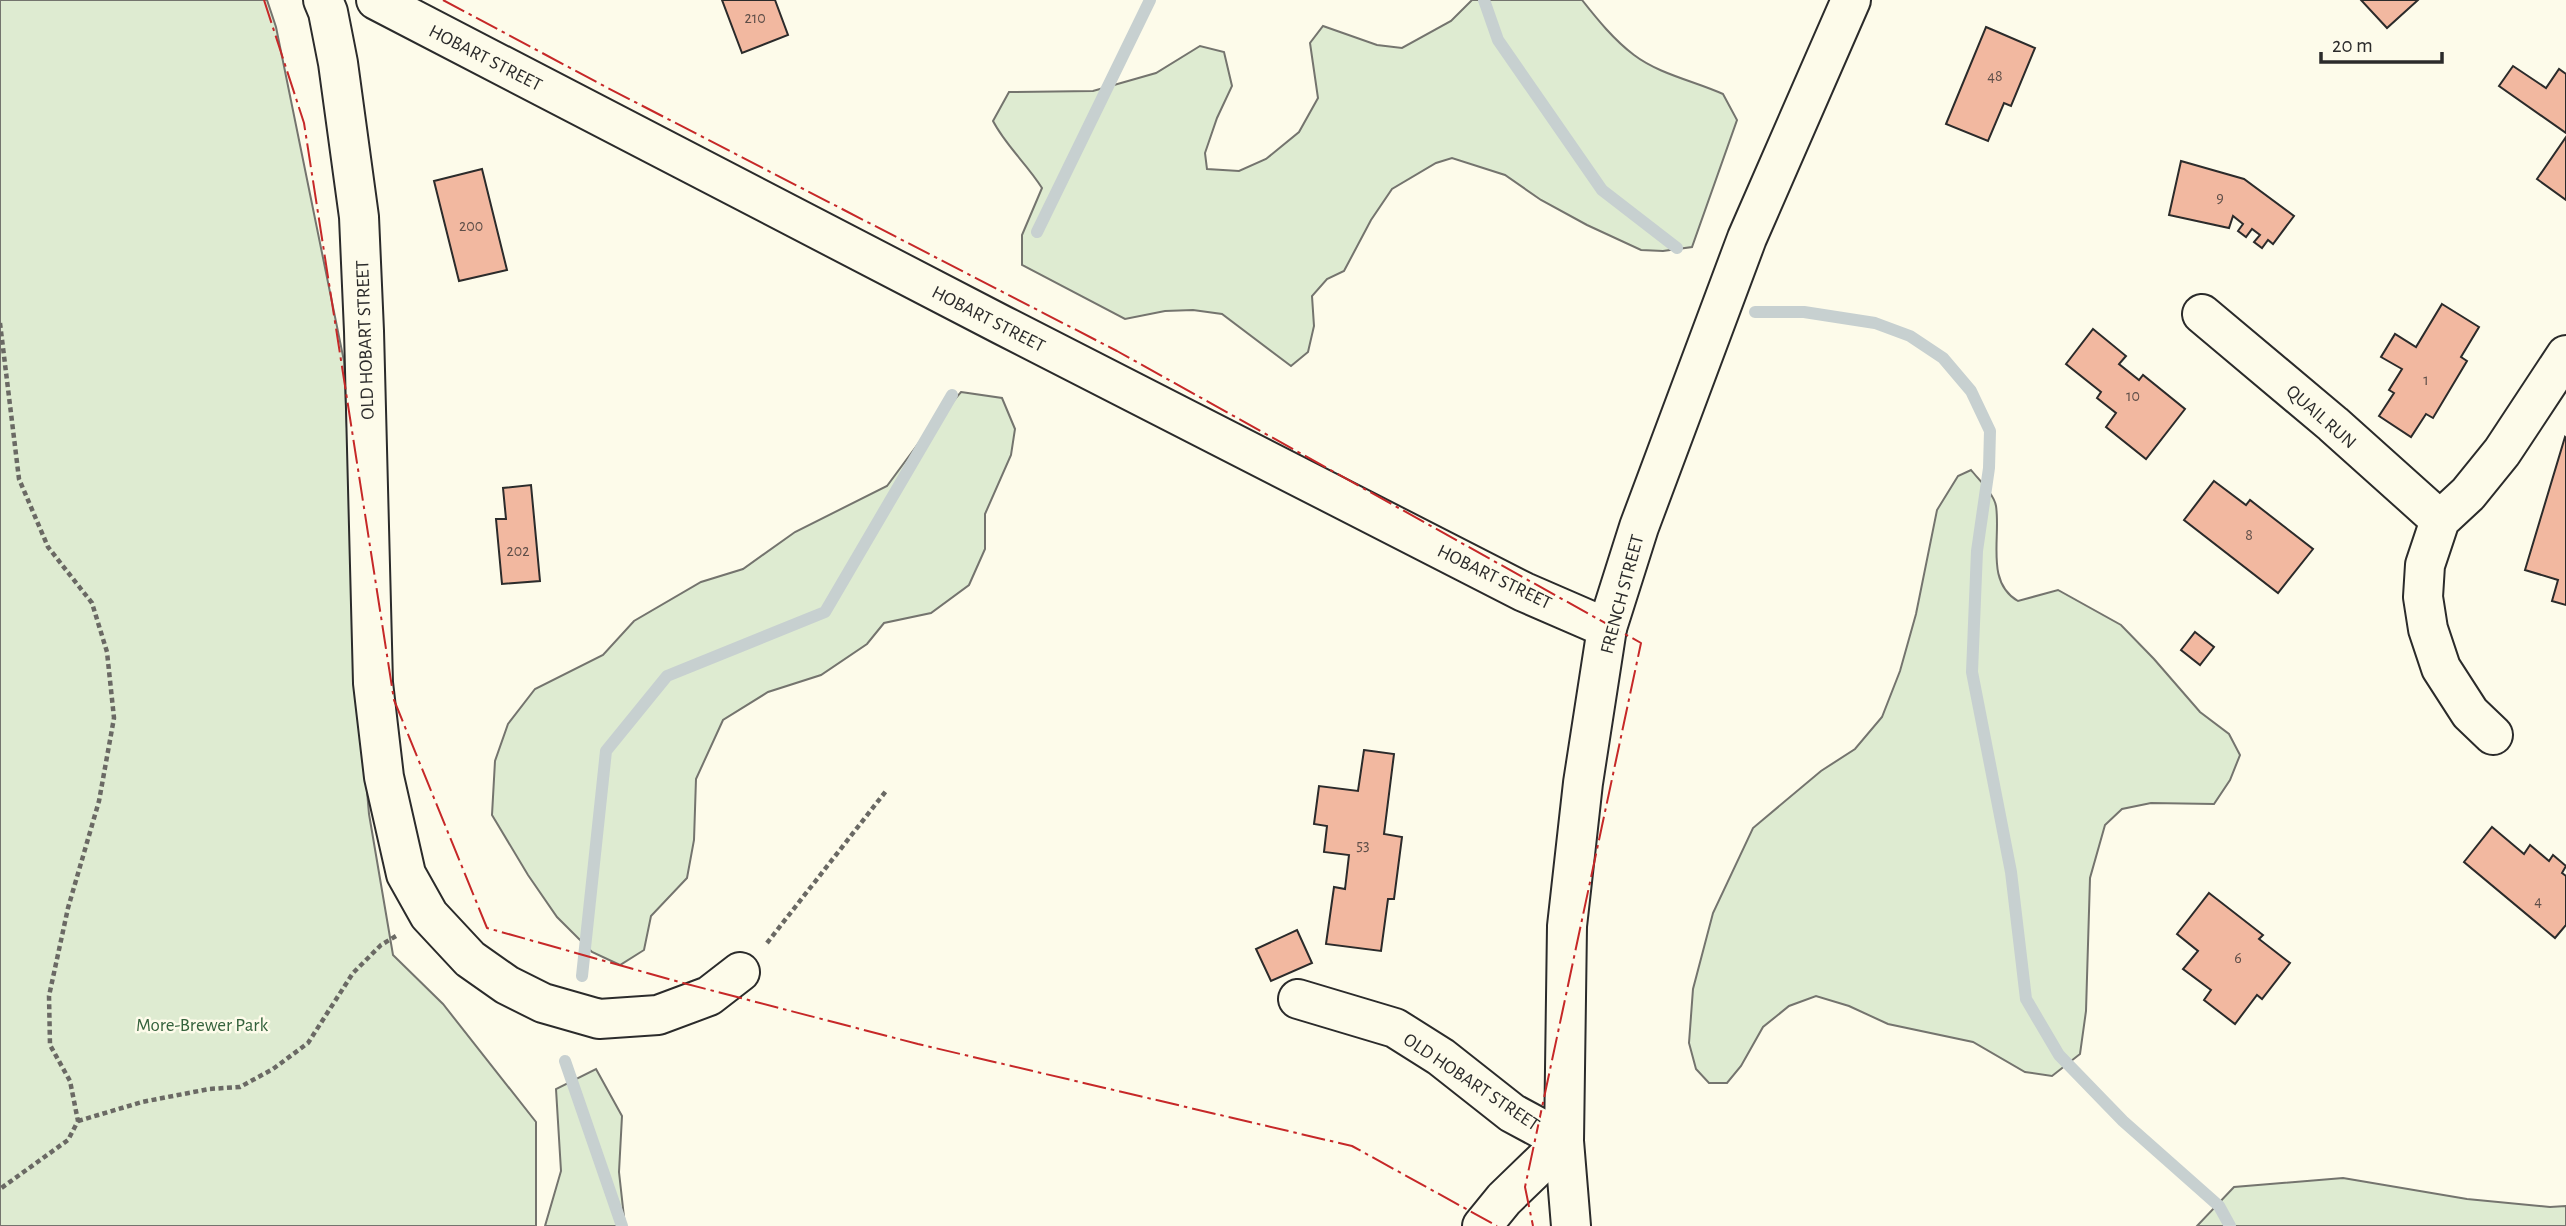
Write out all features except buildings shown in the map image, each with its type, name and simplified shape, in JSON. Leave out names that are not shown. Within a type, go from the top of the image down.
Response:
[{"type":"street","name":"OLD HOBART STREET","points":[[323,0],[338,63],[359,217],[373,683],[384,777],[406,874],[429,915],[470,959],[507,985],[543,1003],[599,1019],[658,1015],[709,996],[740,972]]},
{"type":"street","name":"HOBART STREET","points":[[376,0],[1474,567],[1608,628]]},
{"type":"street","name":"FRENCH STREET","points":[[1572,1226],[1564,1141],[1567,926],[1583,783],[1608,628],[1639,527],[1747,238],[1851,0]]},
{"type":"street","name":"QUAIL RUN","points":[[2202,314],[2333,424],[2440,520]]},
{"type":"street","points":[[2493,735],[2470,713],[2441,668],[2428,629],[2423,597],[2425,565],[2440,520],[2468,494],[2502,452],[2566,355]]},
{"type":"street","name":"OLD HOBART STREET","points":[[1298,999],[1395,1028],[1441,1057],[1512,1113],[1564,1141]]},
{"type":"street","points":[[1482,1226],[1504,1199],[1564,1141]]},
{"type":"path","points":[[0,323],[19,479],[48,547],[92,603],[107,652],[114,718],[99,801],[68,908],[49,996],[50,1045],[70,1081],[78,1121],[68,1140],[0,1189]]},
{"type":"path","points":[[740,972],[774,934],[886,790]]},
{"type":"path","points":[[78,1121],[142,1102],[209,1089],[240,1087],[273,1069],[308,1043],[353,974],[381,945],[429,915]]},
{"type":"green space","name":"More-Brewer Park","points":[[0,0],[267,0],[276,27],[344,361],[359,698],[369,814],[393,955],[443,1004],[536,1122],[536,1226],[0,1226]]},
{"type":"green space","points":[[1472,0],[1582,0],[1613,36],[1644,62],[1723,94],[1737,120],[1692,247],[1663,251],[1641,250],[1541,200],[1505,175],[1452,158],[1436,163],[1392,189],[1371,220],[1344,271],[1327,279],[1312,296],[1314,326],[1308,352],[1291,366],[1222,314],[1193,310],[1165,311],[1125,319],[1022,265],[1022,235],[1042,188],[993,121],[1009,92],[1093,91],[1156,73],[1200,46],[1224,52],[1232,86],[1205,153],[1207,169],[1239,171],[1266,159],[1299,132],[1318,98],[1310,43],[1323,26],[1377,45],[1402,48],[1451,21]]},
{"type":"green space","points":[[961,392],[1002,398],[1015,429],[1011,455],[985,514],[985,549],[969,585],[931,613],[884,623],[867,644],[821,675],[768,692],[723,720],[696,779],[694,840],[687,878],[651,916],[644,950],[620,965],[592,952],[557,917],[492,815],[495,761],[508,724],[535,689],[603,655],[634,621],[701,582],[743,569],[795,532],[887,486],[929,429]]},
{"type":"green space","points":[[1971,470],[1995,501],[1996,558],[2001,583],[2008,593],[2018,601],[2058,590],[2121,625],[2200,712],[2229,734],[2240,755],[2230,780],[2214,804],[2151,803],[2122,809],[2105,825],[2090,878],[2086,1011],[2080,1054],[2052,1076],[2025,1072],[1973,1042],[1888,1024],[1849,1006],[1816,996],[1789,1006],[1763,1027],[1741,1066],[1727,1083],[1709,1083],[1696,1069],[1689,1043],[1693,989],[1713,913],[1753,828],[1821,771],[1855,749],[1882,717],[1900,671],[1916,614],[1937,510],[1958,476]]},
{"type":"green space","points":[[596,1069],[622,1116],[619,1172],[625,1226],[545,1226],[561,1171],[556,1089]]},
{"type":"green space","points":[[2343,1178],[2467,1199],[2550,1207],[2566,1206],[2566,1226],[2197,1226],[2234,1187]]},
{"type":"waterway","points":[[1037,232],[1150,0]]},
{"type":"waterway","points":[[1484,0],[1498,40],[1602,190],[1677,248]]},
{"type":"waterway","points":[[1755,312],[1804,312],[1875,323],[1910,336],[1943,358],[1971,391],[1990,431],[1989,468],[1977,551],[1972,672],[2011,872],[2026,999],[2059,1055],[2123,1121],[2219,1206],[2230,1226]]},
{"type":"waterway","points":[[582,976],[606,751],[667,676],[825,612],[952,395]]},
{"type":"waterway","points":[[565,1061],[622,1226]]},
{"type":"power","points":[[264,0],[304,123],[394,700],[487,928],[683,983],[918,1044],[1352,1146],[1497,1226]]},
{"type":"power","points":[[443,0],[1117,351],[1641,643],[1525,1187],[1533,1226]]}]
